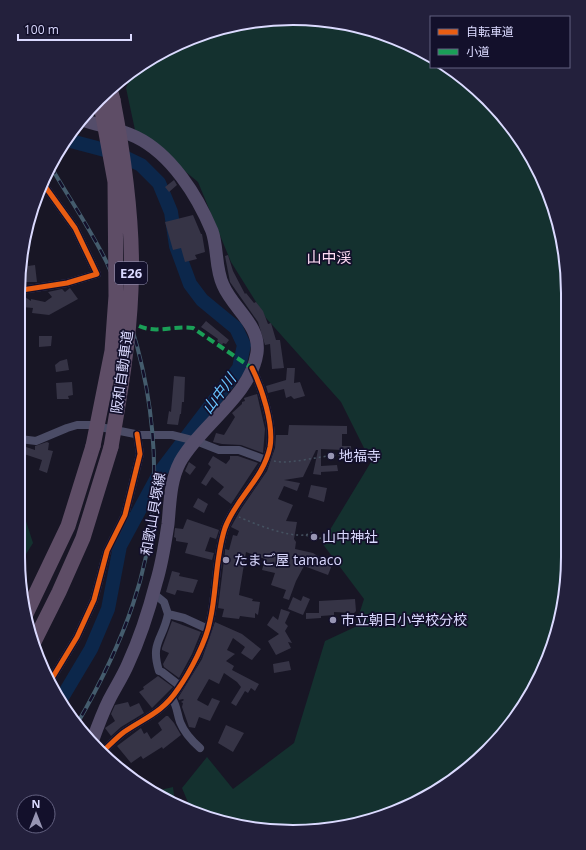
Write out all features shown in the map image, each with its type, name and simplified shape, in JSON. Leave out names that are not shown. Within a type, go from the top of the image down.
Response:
[{"type":"highway","name":"阪和自動車道","points":[[30,607],[68,526],[93,446],[112,351],[116,296],[115,182],[105,101]]},
{"type":"highway","name":"阪和自動車道","points":[[37,636],[59,592],[83,538],[111,447],[128,342],[131,290],[129,197],[106,101]]},
{"type":"main road","name":"和歌山貝塚線","points":[[87,121],[112,127],[136,137],[154,148],[186,183],[212,232],[216,247],[218,270],[222,284],[228,296],[251,325],[255,334],[257,352],[252,368],[238,392],[193,440],[180,462],[174,477],[164,548],[153,594],[128,664],[109,699],[94,737]]},
{"type":"street","points":[[25,290],[67,283],[97,274],[75,228],[46,188]]},
{"type":"street","points":[[105,749],[124,732],[154,715],[172,698],[180,686],[208,629],[222,542],[236,505],[263,470],[271,434],[260,384],[252,368]]},
{"type":"street","points":[[25,440],[36,441],[77,425],[90,425],[137,434],[172,435],[193,440],[218,450],[239,450],[266,460]]},
{"type":"street","points":[[53,676],[77,637],[94,600],[107,551],[125,515],[140,454],[137,434]]},
{"type":"street","points":[[153,594],[164,602],[167,607],[168,614],[155,649],[155,660],[159,671],[180,686]]},
{"type":"street","points":[[168,614],[184,618],[208,629]]},
{"type":"street","points":[[172,698],[178,708],[181,724],[192,741],[200,748]]},
{"type":"path","points":[[266,460],[284,463],[341,455]]},
{"type":"path","points":[[231,515],[285,534],[306,535],[314,540],[321,538]]},
{"type":"path","points":[[306,535],[313,531]]},
{"type":"green space","points":[[293,25],[328,27],[362,34],[396,45],[427,61],[430,63],[430,68],[439,68],[442,70],[483,103],[516,144],[541,190],[556,241],[559,258],[561,293],[561,557],[559,592],[552,626],[541,660],[525,691],[506,720],[483,747],[442,780],[396,805],[362,816],[328,823],[293,825],[258,823],[224,816],[190,805],[182,788],[207,757],[233,789],[294,743],[325,641],[355,627],[364,599],[322,543],[371,462],[341,402],[266,318],[231,262],[198,182],[135,130],[126,88],[130,80],[144,70],[174,53],[207,39],[241,30],[258,27]]},
{"type":"green space","points":[[25,518],[33,543],[25,556]]},
{"type":"green space","points":[[173,787],[174,797],[174,797],[161,790]]},
{"type":"building","points":[[174,180],[177,185],[169,192],[165,187]]},
{"type":"building","points":[[193,215],[202,234],[205,252],[195,255],[197,259],[185,262],[181,248],[173,250],[165,222]]},
{"type":"building","points":[[228,255],[233,271],[245,294],[246,293],[254,303],[256,302],[263,311],[268,324],[271,323],[276,340],[280,340],[284,368],[272,369],[270,344],[265,345],[258,322],[230,282],[225,256]]},
{"type":"building","points":[[27,259],[28,266],[35,265],[37,282],[26,282]]},
{"type":"building","points":[[70,288],[78,299],[49,315],[32,313],[33,308],[25,307],[25,297],[31,301],[31,299],[45,302],[52,297],[48,292],[62,289],[65,292]]},
{"type":"building","points":[[206,321],[229,340],[226,344],[223,343],[222,345],[217,341],[218,339],[201,327]]},
{"type":"building","points":[[39,336],[52,336],[51,346],[39,347]]},
{"type":"building","points":[[67,359],[69,370],[56,372],[55,365],[60,361]]},
{"type":"building","points":[[287,368],[295,368],[294,383],[300,382],[305,396],[294,399],[291,396],[286,398],[284,389],[268,393],[266,386],[286,380]]},
{"type":"building","points":[[174,376],[185,377],[184,402],[182,402],[178,425],[167,424],[169,411],[171,412]]},
{"type":"building","points":[[72,382],[73,395],[68,396],[69,399],[57,399],[56,383]]},
{"type":"building","points":[[257,394],[265,429],[263,453],[241,445],[213,442],[216,433],[224,435],[235,417],[232,413],[242,404],[242,402],[245,401],[244,398]]},
{"type":"building","points":[[289,425],[347,426],[347,434],[342,434],[342,446],[351,446],[352,459],[342,459],[342,450],[321,449],[321,466],[337,465],[338,471],[321,472],[321,475],[313,474],[318,450],[316,450],[303,477],[284,480],[300,483],[297,491],[284,486],[278,499],[293,505],[286,521],[297,522],[294,539],[296,542],[295,549],[313,553],[332,565],[328,575],[304,566],[296,581],[289,600],[283,598],[286,590],[271,585],[275,573],[262,570],[265,559],[246,552],[239,595],[253,599],[252,601],[260,602],[258,615],[255,613],[255,618],[240,616],[239,619],[222,617],[224,609],[218,608],[225,549],[229,550],[233,535],[237,536],[239,531],[231,527],[241,509],[267,471],[275,448],[276,435],[288,435]]},
{"type":"building","points":[[47,442],[49,443],[48,450],[53,451],[47,473],[39,470],[42,460],[25,454],[26,447],[35,450],[35,446]]},
{"type":"building","points":[[213,456],[226,464],[230,459],[230,456],[238,456],[258,463],[231,504],[218,494],[224,487],[212,477],[206,486],[201,483],[211,467],[208,464]]},
{"type":"building","points":[[189,462],[196,467],[190,475],[185,471]]},
{"type":"building","points":[[311,485],[327,488],[324,502],[308,497]]},
{"type":"building","points":[[198,498],[208,504],[204,513],[193,507]]},
{"type":"building","points":[[187,519],[219,530],[216,539],[210,537],[205,551],[214,553],[212,560],[185,553],[188,543],[176,541],[176,538],[174,537],[175,528],[183,529]]},
{"type":"building","points":[[172,571],[180,573],[179,576],[198,580],[193,593],[177,590],[175,595],[166,592]]},
{"type":"building","points":[[303,596],[310,599],[303,615],[288,609],[293,597],[301,601]]},
{"type":"building","points":[[355,599],[356,611],[354,613],[334,612],[334,615],[306,619],[306,613],[319,613],[319,601]]},
{"type":"building","points":[[281,609],[290,612],[285,623],[288,626],[285,631],[292,643],[288,642],[291,648],[276,655],[268,641],[279,634],[267,625],[273,616],[278,620]]},
{"type":"building","points":[[172,621],[201,632],[192,654],[179,678],[164,667],[163,664],[169,653],[162,650],[162,648]]},
{"type":"building","points":[[215,622],[242,634],[261,649],[252,660],[241,653],[245,647],[233,638],[227,650],[235,654],[226,661],[234,666],[232,670],[259,684],[255,691],[251,688],[248,693],[245,691],[236,706],[231,703],[241,687],[237,682],[224,673],[219,684],[209,679],[197,700],[208,706],[212,698],[220,701],[210,721],[199,717],[195,728],[189,727],[182,707],[183,703],[181,702],[184,700],[179,700],[178,698],[202,659]]},
{"type":"building","points":[[289,661],[291,670],[274,673],[273,664]]},
{"type":"building","points":[[158,676],[173,687],[152,708],[139,692],[144,689],[143,687]]},
{"type":"building","points":[[128,702],[130,707],[139,703],[144,713],[121,727],[111,736],[105,728],[115,721],[111,714],[115,705]]},
{"type":"building","points":[[168,716],[174,723],[181,735],[163,749],[162,747],[143,759],[141,756],[131,763],[117,746],[141,728],[144,734],[147,732],[151,739],[162,730],[158,723]]},
{"type":"building","points":[[226,725],[244,733],[233,752],[218,743]]},
{"type":"waterway","name":"山中川","points":[[63,695],[91,649],[108,609],[120,546],[160,472],[239,368],[244,345],[236,328],[202,300],[190,284],[176,246],[171,212],[159,183],[141,165],[116,153],[72,141]]},
{"type":"railway","points":[[54,172],[101,251],[123,303],[137,345],[146,388],[152,431],[154,475],[152,519],[145,562],[133,604],[115,650],[80,719]]},
{"type":"marked path","points":[[139,326],[152,329],[193,328],[252,368]]},
{"type":"cycle path","points":[[25,290],[67,283],[97,274],[75,228],[46,188]]},
{"type":"cycle path","points":[[105,749],[124,732],[166,704],[183,682],[205,638],[212,610],[219,551],[225,528],[236,506],[262,469],[267,459],[270,447],[271,438],[269,418],[260,386],[252,368]]},
{"type":"cycle path","points":[[53,676],[77,637],[94,600],[107,551],[125,515],[140,454],[137,434]]},
{"type":"place","name":"地福寺","points":[[331,456]]},
{"type":"place","name":"山中神社","points":[[314,537]]},
{"type":"place","name":"たまご屋 tamaco","points":[[226,560]]},
{"type":"place","name":"市立朝日小学校分校","points":[[333,620]]},
{"type":"district","name":"山中渓","points":[[329,258]]}]
